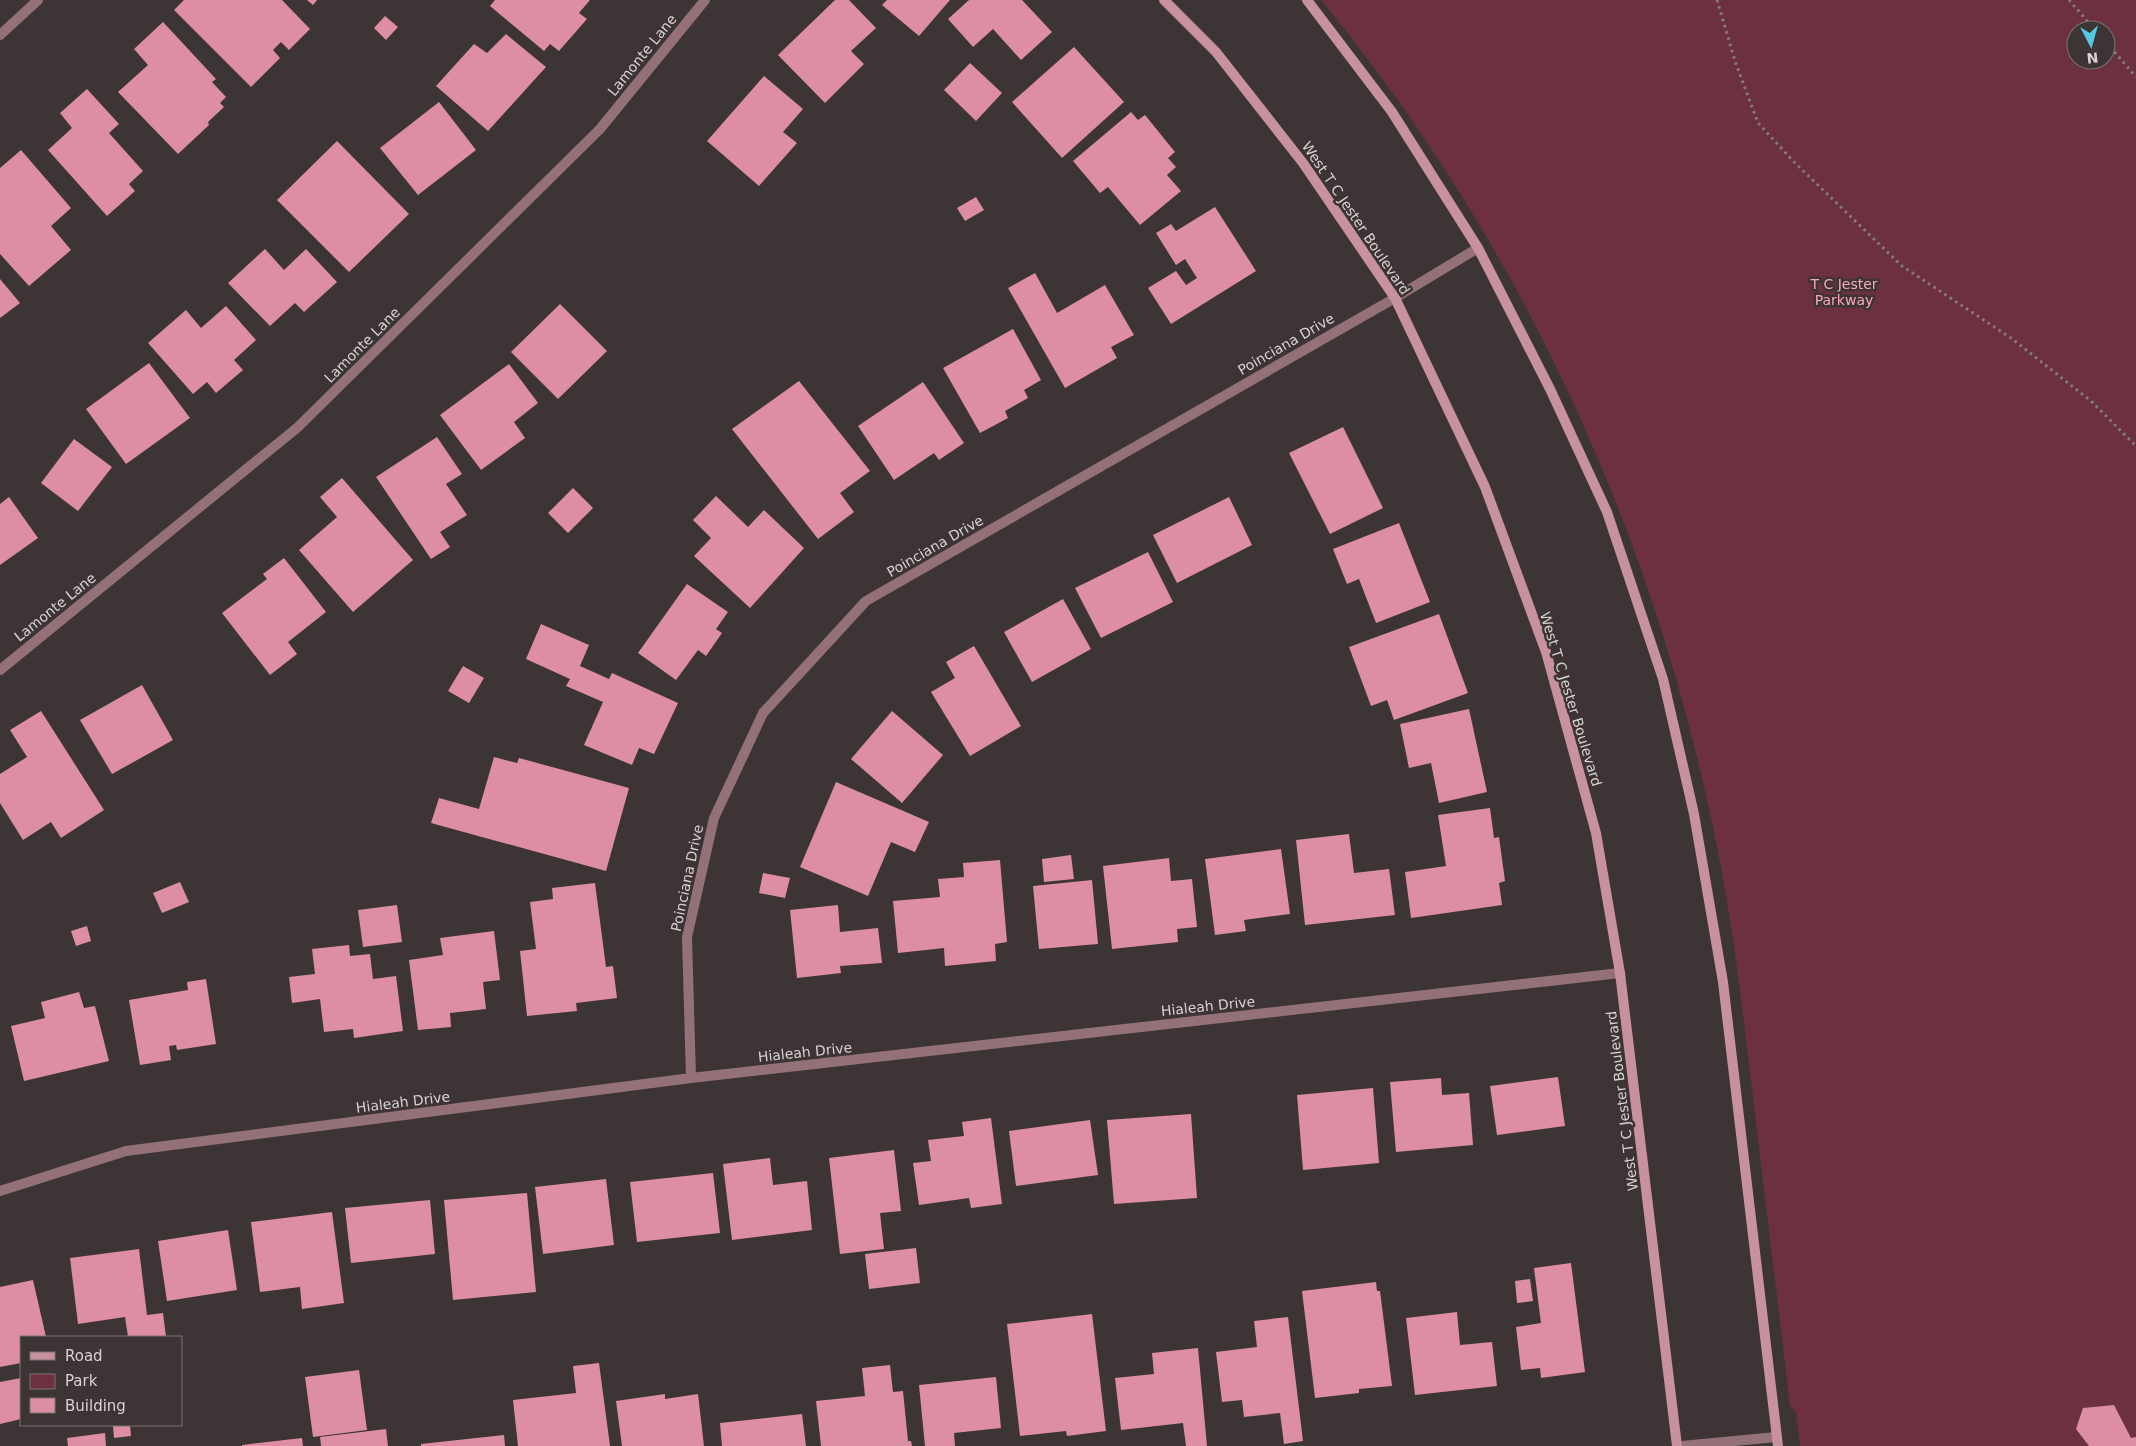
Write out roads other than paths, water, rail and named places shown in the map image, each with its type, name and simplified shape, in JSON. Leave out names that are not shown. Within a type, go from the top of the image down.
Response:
[{"type":"main road","name":"West T C Jester Boulevard","points":[[1164,0],[1216,52],[1298,155],[1395,298],[1485,488],[1546,652],[1596,832],[1620,972],[1677,1446]]},
{"type":"main road","points":[[1307,0],[1392,112],[1478,248],[1550,389],[1607,512],[1663,679],[1694,814],[1723,982],[1777,1441]]},
{"type":"street","points":[[0,35],[38,0]]},
{"type":"street","name":"Lamonte Lane","points":[[0,670],[298,427],[600,129],[705,0]]},
{"type":"street","name":"Poinciana Drive","points":[[691,1078],[688,937],[714,818],[763,713],[866,601],[1395,298],[1478,248]]},
{"type":"street","name":"Hialeah Drive","points":[[0,1191],[126,1151],[691,1078],[1620,972]]},
{"type":"street","points":[[1682,1446],[1777,1441]]},
{"type":"park label","name":"T C Jester Parkway","points":[[1844,292]]}]
